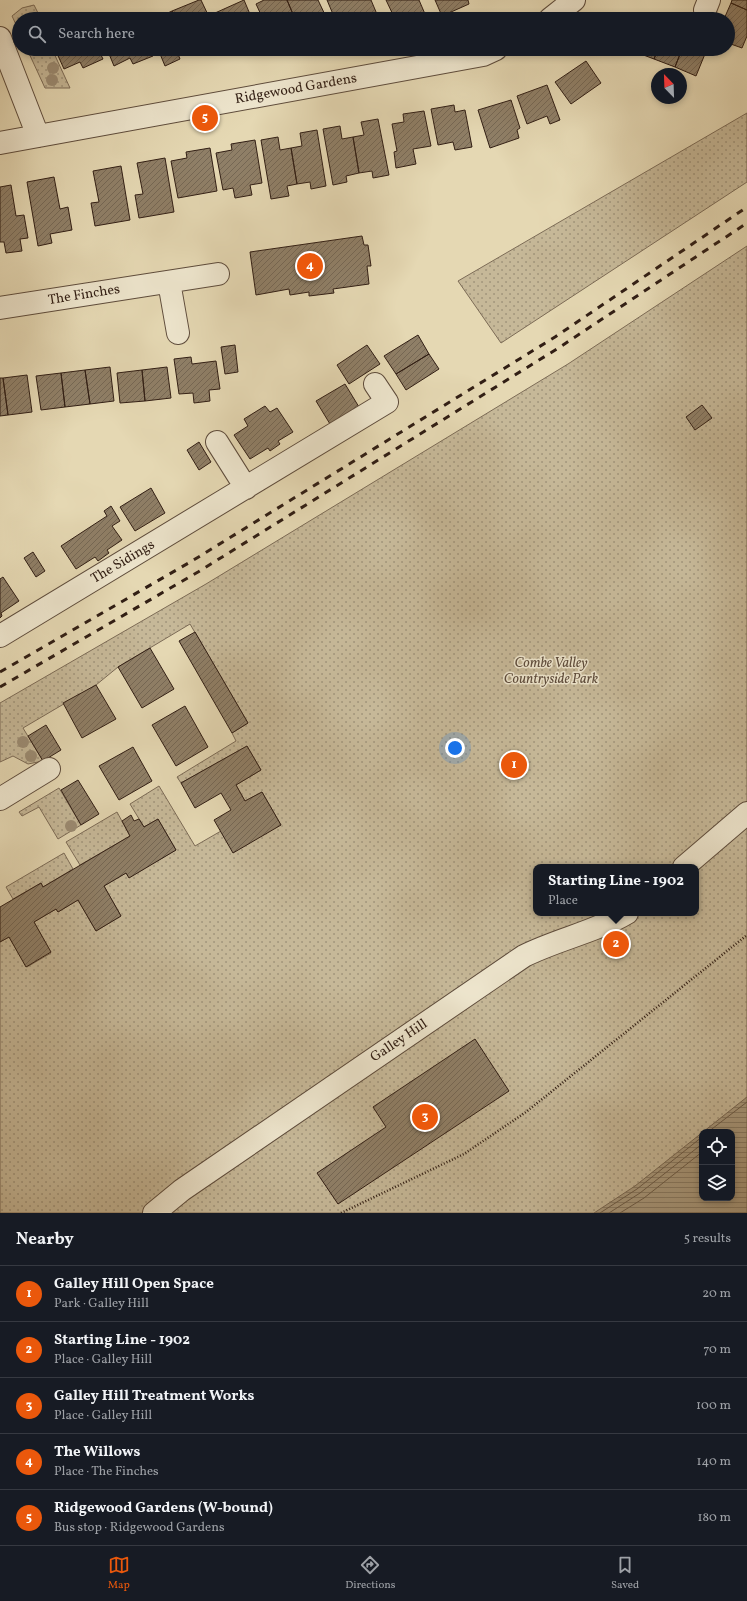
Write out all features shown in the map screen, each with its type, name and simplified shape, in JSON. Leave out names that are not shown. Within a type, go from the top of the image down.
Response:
[{"type":"street","points":[[559,12],[574,0]]},
{"type":"street","points":[[0,38],[38,136]]},
{"type":"street","name":"Ridgewood Gardens","points":[[0,143],[478,56]]},
{"type":"street","name":"The Finches","points":[[0,308],[218,274]]},
{"type":"street","points":[[169,282],[178,333]]},
{"type":"street","name":"The Sidings","points":[[0,636],[387,402],[375,384]]},
{"type":"street","points":[[217,442],[246,488]]},
{"type":"street","points":[[0,799],[49,769]]},
{"type":"street","points":[[688,864],[747,813]]},
{"type":"street","name":"Galley Hill","points":[[154,1213],[182,1190],[524,956],[544,946],[611,922],[622,916]]},
{"type":"path","points":[[341,1213],[464,1154],[526,1112],[747,935]]},
{"type":"green space","points":[[34,5],[38,12],[17,12],[22,8]]},
{"type":"green space","points":[[30,56],[55,56],[70,88],[45,88]]},
{"type":"green space","points":[[747,113],[747,182],[501,343],[458,281]]},
{"type":"green space","name":"Combe Valley Countryside Park","points":[[747,246],[747,1213],[0,1213],[0,942],[9,937],[27,967],[51,953],[34,922],[56,909],[58,912],[78,900],[96,931],[121,916],[104,886],[126,873],[129,877],[176,850],[158,819],[144,827],[130,804],[159,786],[195,846],[221,831],[281,825],[262,792],[245,801],[236,785],[261,770],[247,746],[181,783],[177,777],[236,741],[232,733],[248,723],[190,624],[118,667],[96,685],[23,728],[43,761],[28,764],[13,756],[0,762],[0,703],[206,584],[568,364]]},
{"type":"green space","points":[[59,788],[81,825],[58,839],[39,807],[22,816],[19,812]]},
{"type":"green space","points":[[117,812],[130,836],[80,865],[66,842]]},
{"type":"green space","points":[[64,853],[73,869],[43,887],[41,883],[13,899],[6,887]]},
{"type":"water","points":[[747,1097],[747,1213],[594,1213],[635,1186],[699,1135],[699,1201],[735,1201],[735,1129],[707,1129]]},
{"type":"building","points":[[201,0],[207,12],[172,12]]},
{"type":"building","points":[[244,0],[249,12],[217,12]]},
{"type":"building","points":[[264,0],[287,0],[292,12],[260,12],[256,4]]},
{"type":"building","points":[[287,0],[318,0],[324,12],[292,12]]},
{"type":"building","points":[[327,0],[371,0],[376,12],[332,12]]},
{"type":"building","points":[[386,0],[419,0],[424,12],[392,12]]},
{"type":"building","points":[[435,0],[468,0],[469,4],[451,12],[440,12]]},
{"type":"building","points":[[732,0],[747,0],[747,10],[731,3]]},
{"type":"building","points":[[731,3],[747,10],[747,36],[742,48],[735,46],[735,12],[727,12]]},
{"type":"building","points":[[58,56],[102,56],[103,59],[83,68],[80,62],[64,69]]},
{"type":"building","points":[[110,56],[153,56],[133,64],[130,58],[114,66]]},
{"type":"building","points":[[161,56],[179,56],[180,59],[165,66]]},
{"type":"building","points":[[646,56],[655,56],[654,59]]},
{"type":"building","points":[[655,56],[679,56],[675,67],[654,59]]},
{"type":"building","points":[[679,56],[704,56],[696,76],[687,72],[687,68],[675,67]]},
{"type":"building","points":[[586,61],[601,83],[571,104],[555,82]]},
{"type":"building","points":[[547,85],[560,120],[550,124],[547,116],[527,124],[517,96]]},
{"type":"building","points":[[511,100],[520,128],[517,130],[519,138],[490,148],[478,110]]},
{"type":"building","points":[[454,105],[455,112],[465,110],[472,147],[455,150],[453,142],[438,145],[431,109]]},
{"type":"building","points":[[424,111],[431,146],[413,149],[416,164],[396,168],[394,152],[397,151],[392,124],[404,122],[403,114]]},
{"type":"building","points":[[378,119],[389,175],[373,178],[372,171],[359,173],[353,137],[364,135],[361,122]]},
{"type":"building","points":[[340,126],[342,139],[353,137],[359,173],[346,176],[347,182],[333,185],[323,129]]},
{"type":"building","points":[[317,130],[326,186],[311,189],[310,182],[297,184],[291,148],[302,146],[300,133]]},
{"type":"building","points":[[278,137],[280,150],[291,148],[297,184],[287,186],[289,196],[271,199],[261,140]]},
{"type":"building","points":[[255,140],[262,183],[250,185],[252,195],[235,198],[233,188],[223,190],[216,153],[232,150],[231,144]]},
{"type":"building","points":[[210,148],[217,191],[178,198],[171,161],[187,158],[186,152]]},
{"type":"building","points":[[165,158],[174,212],[139,218],[135,195],[143,194],[137,163]]},
{"type":"building","points":[[121,166],[130,220],[95,226],[91,203],[99,202],[93,171]]},
{"type":"building","points":[[54,177],[60,209],[68,207],[72,230],[50,234],[52,243],[38,246],[27,182]]},
{"type":"building","points":[[11,185],[16,216],[24,215],[28,238],[20,239],[22,251],[6,253],[4,242],[0,242],[0,187]]},
{"type":"building","points":[[362,236],[364,245],[368,245],[371,266],[367,266],[369,284],[333,289],[334,293],[309,296],[309,292],[290,295],[289,289],[256,295],[250,252]]},
{"type":"building","points":[[418,335],[429,354],[396,374],[384,356]]},
{"type":"building","points":[[235,345],[238,372],[225,374],[221,347]]},
{"type":"building","points":[[367,345],[380,364],[349,384],[337,365]]},
{"type":"building","points":[[429,354],[439,369],[406,390],[396,374]]},
{"type":"building","points":[[191,357],[192,364],[216,361],[220,389],[209,390],[210,401],[194,403],[193,393],[179,394],[174,359]]},
{"type":"building","points":[[110,367],[114,401],[90,404],[85,370]]},
{"type":"building","points":[[167,367],[171,398],[145,401],[142,370]]},
{"type":"building","points":[[85,370],[90,404],[65,407],[61,373]]},
{"type":"building","points":[[142,370],[145,401],[120,403],[117,373]]},
{"type":"building","points":[[61,373],[65,407],[41,410],[36,376]]},
{"type":"building","points":[[27,375],[32,412],[8,415],[3,378]]},
{"type":"building","points":[[0,378],[3,378],[8,415],[0,416]]},
{"type":"building","points":[[345,384],[359,407],[330,424],[316,401]]},
{"type":"building","points":[[702,405],[712,418],[695,430],[686,417]]},
{"type":"building","points":[[265,406],[270,412],[277,408],[293,432],[278,441],[280,444],[270,451],[268,448],[250,459],[234,435],[248,426],[244,419]]},
{"type":"building","points":[[199,442],[211,462],[199,470],[187,450]]},
{"type":"building","points":[[151,488],[165,513],[135,531],[120,507]]},
{"type":"building","points":[[111,506],[120,521],[112,526],[122,540],[107,550],[109,553],[98,561],[95,557],[76,569],[61,546],[107,516],[104,511]]},
{"type":"building","points":[[33,552],[45,571],[36,577],[24,558]]},
{"type":"building","points":[[3,577],[19,601],[1,613],[2,616],[0,618],[0,579]]},
{"type":"building","points":[[195,632],[248,723],[232,733],[179,641]]},
{"type":"building","points":[[150,648],[174,689],[142,708],[118,667]]},
{"type":"building","points":[[96,685],[116,719],[82,738],[63,703]]},
{"type":"building","points":[[185,706],[208,747],[176,766],[152,725]]},
{"type":"building","points":[[46,725],[61,750],[43,761],[28,736]]},
{"type":"building","points":[[247,746],[261,770],[236,785],[245,801],[262,792],[281,825],[233,853],[214,820],[231,810],[221,793],[195,808],[181,783]]},
{"type":"building","points":[[133,747],[152,781],[119,800],[99,766]]},
{"type":"building","points":[[78,780],[99,814],[81,825],[61,790]]},
{"type":"building","points":[[131,815],[134,821],[139,819],[144,827],[158,819],[176,850],[129,878],[126,873],[104,886],[121,916],[96,931],[78,900],[58,912],[56,909],[34,922],[51,952],[26,967],[9,937],[0,942],[0,907],[41,883],[43,887],[130,836],[122,821]]},
{"type":"building","points":[[475,1039],[509,1091],[338,1204],[317,1173],[386,1127],[373,1107]]},
{"type":"railway","points":[[0,672],[192,561],[555,337],[747,207]]},
{"type":"railway","points":[[0,687],[198,572],[560,347],[747,223]]},
{"type":"place","name":"Ridgewood Gardens (W-bound)","points":[[205,118]]},
{"type":"place","name":"The Willows","points":[[310,266]]},
{"type":"place","name":"Galley Hill Open Space","points":[[514,765]]},
{"type":"place","name":"Starting Line - 1902","points":[[616,944]]},
{"type":"place","name":"Galley Hill Treatment Works","points":[[425,1117]]}]
